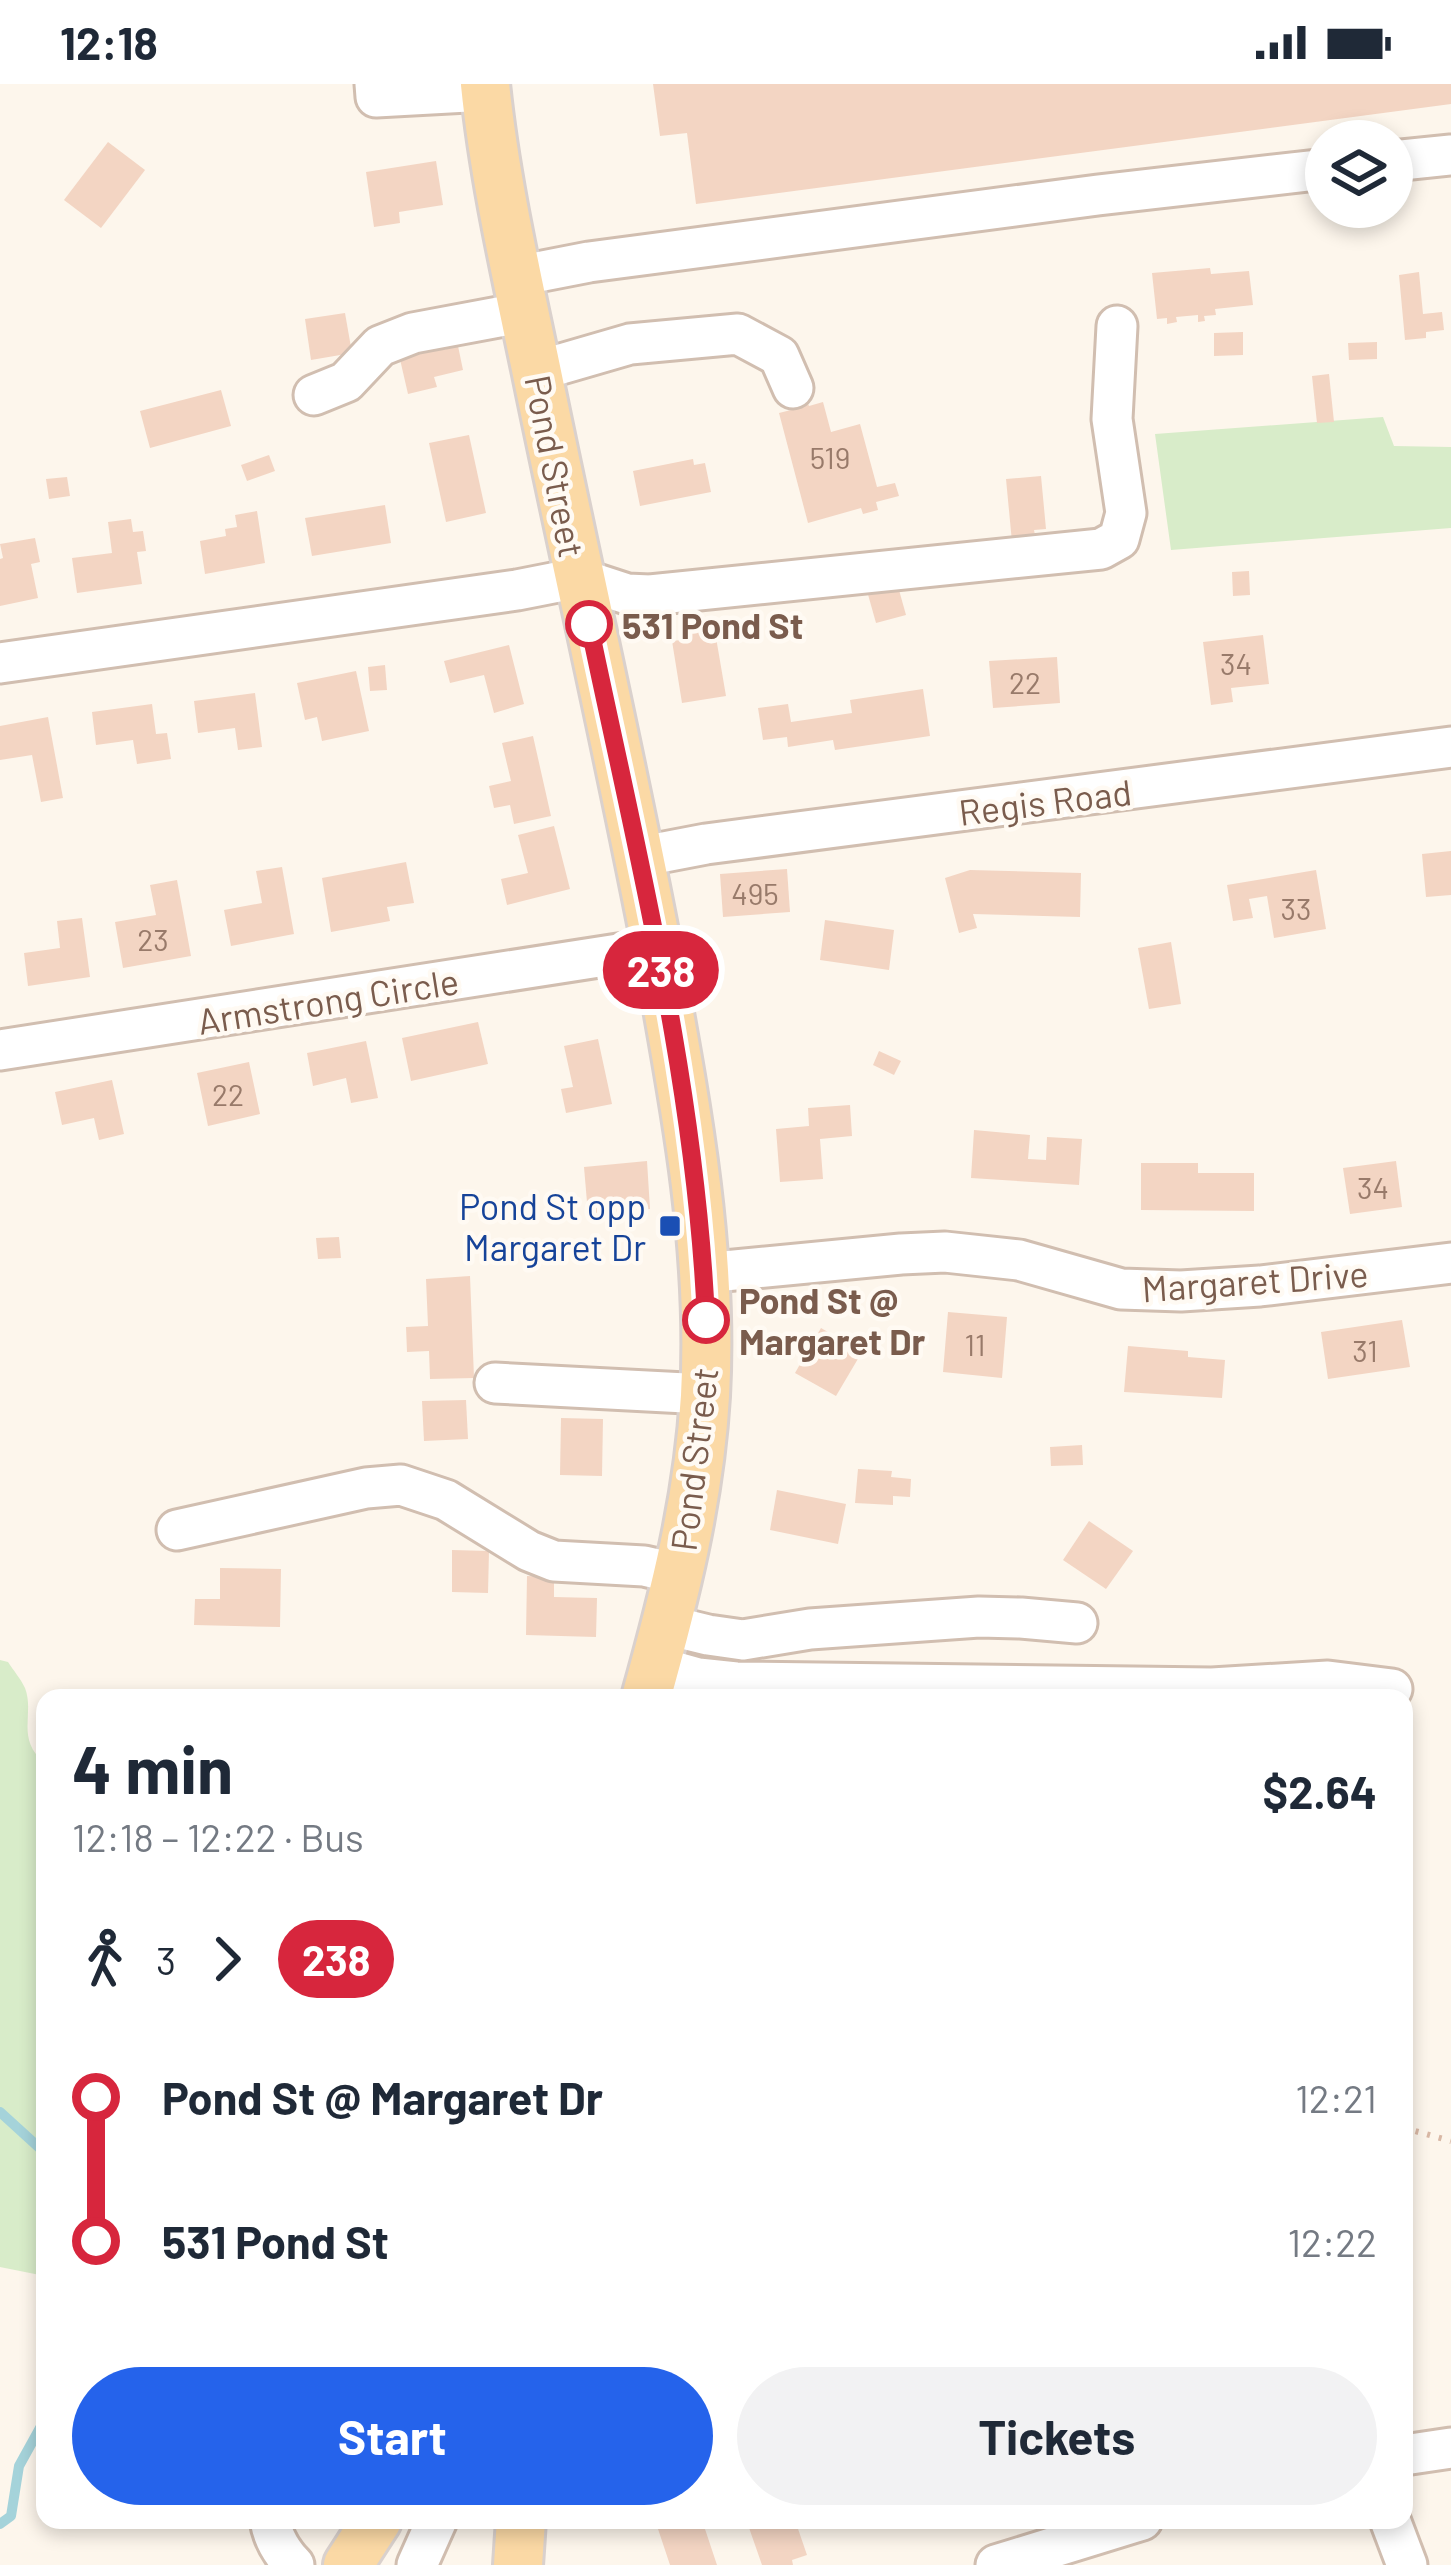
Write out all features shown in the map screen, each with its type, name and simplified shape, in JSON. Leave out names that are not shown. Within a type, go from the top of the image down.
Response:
[{"type":"main road","name":"Pond Street","points":[[485,88],[521,294],[688,1120],[704,1273],[705,1394],[698,1471],[680,1574],[656,1663]]},
{"type":"main road","points":[[348,2565],[371,2529]]},
{"type":"main road","points":[[518,2565],[520,2529]]},
{"type":"street","points":[[375,84],[376,97],[485,88]]},
{"type":"street","points":[[1413,159],[1451,155]]},
{"type":"street","points":[[314,395],[346,382],[380,346],[635,256],[1305,171]]},
{"type":"street","points":[[0,663],[578,578],[627,594],[650,595],[1101,549],[1119,539],[1126,513],[1112,419],[1118,326]]},
{"type":"street","points":[[537,370],[630,344],[738,334],[779,356],[794,388]]},
{"type":"street","name":"Regis Road","points":[[638,857],[706,844],[1451,747]]},
{"type":"street","name":"Armstrong Circle","points":[[0,1050],[656,948]]},
{"type":"street","name":"Margaret Drive","points":[[704,1273],[923,1252],[970,1253],[1019,1260],[1121,1288],[1165,1291],[1260,1286],[1451,1263]]},
{"type":"street","points":[[495,1383],[705,1394]]},
{"type":"street","points":[[177,1530],[366,1488],[401,1485],[446,1500],[554,1561],[644,1566],[680,1574]]},
{"type":"street","points":[[656,1663],[708,1635],[743,1640],[810,1629],[1003,1616],[1077,1623]]},
{"type":"street","points":[[656,1663],[698,1678],[736,1682],[1212,1688],[1328,1681],[1392,1689]]},
{"type":"street","points":[[1413,2454],[1451,2448]]},
{"type":"street","points":[[417,2565],[433,2529]]},
{"type":"street","points":[[996,2565],[1113,2529]]},
{"type":"street","points":[[1393,2529],[1407,2565]]},
{"type":"path","points":[[1413,2130],[1451,2141]]},
{"type":"green space","points":[[1383,417],[1394,446],[1451,447],[1451,528],[1171,550],[1155,434]]},
{"type":"green space","points":[[0,1660],[8,1662],[25,1688],[28,1736],[36,1754],[36,2274],[0,2267]]},
{"type":"building","points":[[653,84],[1451,84],[1451,104],[696,204],[687,133],[660,136]]},
{"type":"building","points":[[108,142],[145,170],[101,228],[64,200]]},
{"type":"building","points":[[436,161],[443,205],[399,212],[400,223],[374,227],[366,172]]},
{"type":"building","points":[[1210,268],[1211,274],[1249,271],[1253,305],[1215,309],[1216,315],[1204,316],[1205,321],[1198,322],[1198,315],[1176,317],[1177,322],[1167,324],[1167,318],[1157,319],[1152,273]]},
{"type":"building","points":[[1419,272],[1423,314],[1442,312],[1444,330],[1405,340],[1399,275]]},
{"type":"building","points":[[345,313],[352,353],[311,360],[305,319]]},
{"type":"building","points":[[1243,332],[1243,355],[1214,356],[1214,333]]},
{"type":"building","points":[[1377,342],[1377,359],[1349,360],[1348,343]]},
{"type":"building","points":[[442,345],[443,350],[458,346],[463,370],[434,377],[437,387],[408,394],[399,355]]},
{"type":"building","points":[[1329,374],[1334,422],[1317,423],[1312,376]]},
{"type":"building","points":[[221,390],[231,426],[150,448],[140,411]]},
{"type":"building","points":[[806,398],[809,406],[823,402],[831,432],[860,424],[877,487],[895,483],[899,496],[876,502],[878,510],[863,514],[861,508],[808,523],[779,413],[803,407],[801,400]]},
{"type":"building","points":[[469,435],[486,513],[446,522],[429,443]]},
{"type":"building","points":[[269,455],[275,471],[247,481],[241,465]]},
{"type":"building","points":[[693,459],[694,465],[705,463],[711,492],[640,506],[633,471]]},
{"type":"building","points":[[1041,476],[1046,529],[1034,530],[1036,540],[1012,542],[1006,479]]},
{"type":"building","points":[[67,477],[70,496],[49,499],[46,479]]},
{"type":"building","points":[[385,505],[391,543],[312,556],[305,518]]},
{"type":"building","points":[[257,511],[265,563],[205,574],[200,541],[226,536],[225,529],[237,527],[235,515]]},
{"type":"building","points":[[131,519],[133,532],[143,531],[146,551],[137,552],[142,584],[77,593],[72,558],[112,553],[108,522]]},
{"type":"building","points":[[35,538],[40,562],[31,564],[38,598],[0,606],[0,544]]},
{"type":"building","points":[[1249,571],[1250,595],[1233,596],[1232,572]]},
{"type":"building","points":[[897,583],[906,615],[876,623],[867,591]]},
{"type":"building","points":[[713,620],[726,696],[682,703],[672,641],[689,639],[686,625]]},
{"type":"building","points":[[1263,635],[1269,684],[1231,688],[1233,702],[1211,705],[1203,642]]},
{"type":"building","points":[[509,645],[524,704],[494,713],[484,675],[450,683],[444,661]]},
{"type":"building","points":[[1057,657],[1060,703],[993,708],[989,661]]},
{"type":"building","points":[[385,665],[387,690],[370,691],[368,667]]},
{"type":"building","points":[[356,671],[369,731],[322,741],[317,717],[305,720],[297,683]]},
{"type":"building","points":[[923,689],[930,736],[835,750],[833,740],[788,747],[787,737],[763,740],[758,708],[788,704],[791,722],[852,713],[850,700]]},
{"type":"building","points":[[255,693],[262,747],[238,750],[235,728],[198,733],[194,701]]},
{"type":"building","points":[[152,704],[156,734],[167,733],[171,759],[137,764],[133,740],[96,745],[92,712]]},
{"type":"building","points":[[48,717],[63,798],[41,802],[32,755],[0,760],[0,726]]},
{"type":"building","points":[[533,736],[551,816],[514,824],[510,805],[494,808],[489,786],[511,781],[502,743]]},
{"type":"building","points":[[554,826],[570,889],[507,905],[501,879],[528,873],[518,835]]},
{"type":"building","points":[[1451,851],[1451,895],[1426,897],[1422,854]]},
{"type":"building","points":[[406,862],[414,903],[387,907],[390,921],[331,932],[322,878]]},
{"type":"building","points":[[282,867],[294,934],[231,946],[224,910],[262,903],[256,871]]},
{"type":"building","points":[[787,869],[790,912],[723,917],[720,874]]},
{"type":"building","points":[[970,870],[1081,873],[1080,917],[973,914],[977,928],[959,933],[945,878]]},
{"type":"building","points":[[1316,870],[1326,929],[1274,938],[1267,896],[1249,899],[1253,918],[1233,921],[1227,885]]},
{"type":"building","points":[[177,880],[191,956],[123,968],[115,922],[156,915],[150,885]]},
{"type":"building","points":[[82,918],[90,977],[28,986],[24,953],[60,948],[57,921]]},
{"type":"building","points":[[825,920],[894,930],[889,970],[820,960]]},
{"type":"building","points":[[1171,942],[1181,1004],[1149,1009],[1138,948]]},
{"type":"building","points":[[478,1022],[488,1064],[411,1081],[402,1038]]},
{"type":"building","points":[[598,1039],[612,1104],[566,1113],[561,1089],[573,1087],[564,1046]]},
{"type":"building","points":[[366,1041],[378,1098],[351,1103],[346,1078],[313,1086],[307,1053]]},
{"type":"building","points":[[879,1051],[901,1061],[894,1075],[873,1065]]},
{"type":"building","points":[[249,1062],[260,1114],[208,1126],[197,1073]]},
{"type":"building","points":[[112,1080],[124,1134],[99,1140],[94,1118],[62,1125],[55,1092]]},
{"type":"building","points":[[850,1105],[852,1136],[820,1139],[823,1179],[780,1182],[776,1129],[809,1126],[808,1108]]},
{"type":"building","points":[[974,1130],[1030,1135],[1028,1159],[1046,1160],[1047,1137],[1082,1139],[1079,1185],[971,1178]]},
{"type":"building","points":[[647,1161],[650,1209],[588,1214],[584,1167]]},
{"type":"building","points":[[1396,1161],[1402,1207],[1350,1214],[1343,1168]]},
{"type":"building","points":[[1141,1163],[1198,1163],[1198,1173],[1254,1173],[1254,1211],[1141,1210]]},
{"type":"building","points":[[339,1237],[341,1258],[318,1259],[316,1238]]},
{"type":"building","points":[[470,1276],[474,1378],[430,1379],[429,1351],[407,1352],[406,1327],[428,1326],[426,1279]]},
{"type":"building","points":[[948,1312],[1007,1317],[1002,1378],[943,1372]]},
{"type":"building","points":[[1402,1320],[1410,1367],[1328,1379],[1321,1332]]},
{"type":"building","points":[[821,1328],[862,1352],[836,1396],[795,1373]]},
{"type":"building","points":[[1128,1346],[1188,1351],[1188,1357],[1225,1360],[1222,1398],[1124,1392]]},
{"type":"building","points":[[466,1400],[468,1439],[424,1441],[422,1401]]},
{"type":"building","points":[[561,1418],[603,1419],[602,1476],[560,1475]]},
{"type":"building","points":[[1082,1445],[1083,1465],[1051,1466],[1050,1447]]},
{"type":"building","points":[[858,1469],[892,1471],[891,1477],[911,1479],[910,1497],[893,1496],[893,1505],[855,1503]]},
{"type":"building","points":[[777,1490],[846,1504],[838,1544],[770,1530]]},
{"type":"building","points":[[1089,1521],[1133,1551],[1106,1589],[1063,1560]]},
{"type":"building","points":[[452,1550],[489,1551],[488,1593],[452,1592]]},
{"type":"building","points":[[220,1568],[281,1569],[280,1627],[194,1625],[195,1599],[220,1599]]},
{"type":"building","points":[[527,1576],[554,1577],[554,1597],[597,1598],[596,1637],[526,1635]]},
{"type":"building","points":[[658,2529],[705,2529],[717,2565],[670,2565]]},
{"type":"building","points":[[749,2529],[798,2529],[807,2555],[792,2560],[793,2565],[762,2565]]},
{"type":"waterway","points":[[0,2112],[36,2145]]},
{"type":"waterway","points":[[0,2524],[11,2516],[19,2466],[36,2435]]},
{"type":"bus line","name":"238","points":[[589,624],[684,1098],[701,1229],[706,1320]]},
{"type":"place","name":"531 Pond St","points":[[589,624]]},
{"type":"place","name":"Pond St opp Margaret Dr","points":[[670,1226]]},
{"type":"place","name":"Pond St @ Margaret Dr","points":[[706,1320]]}]
